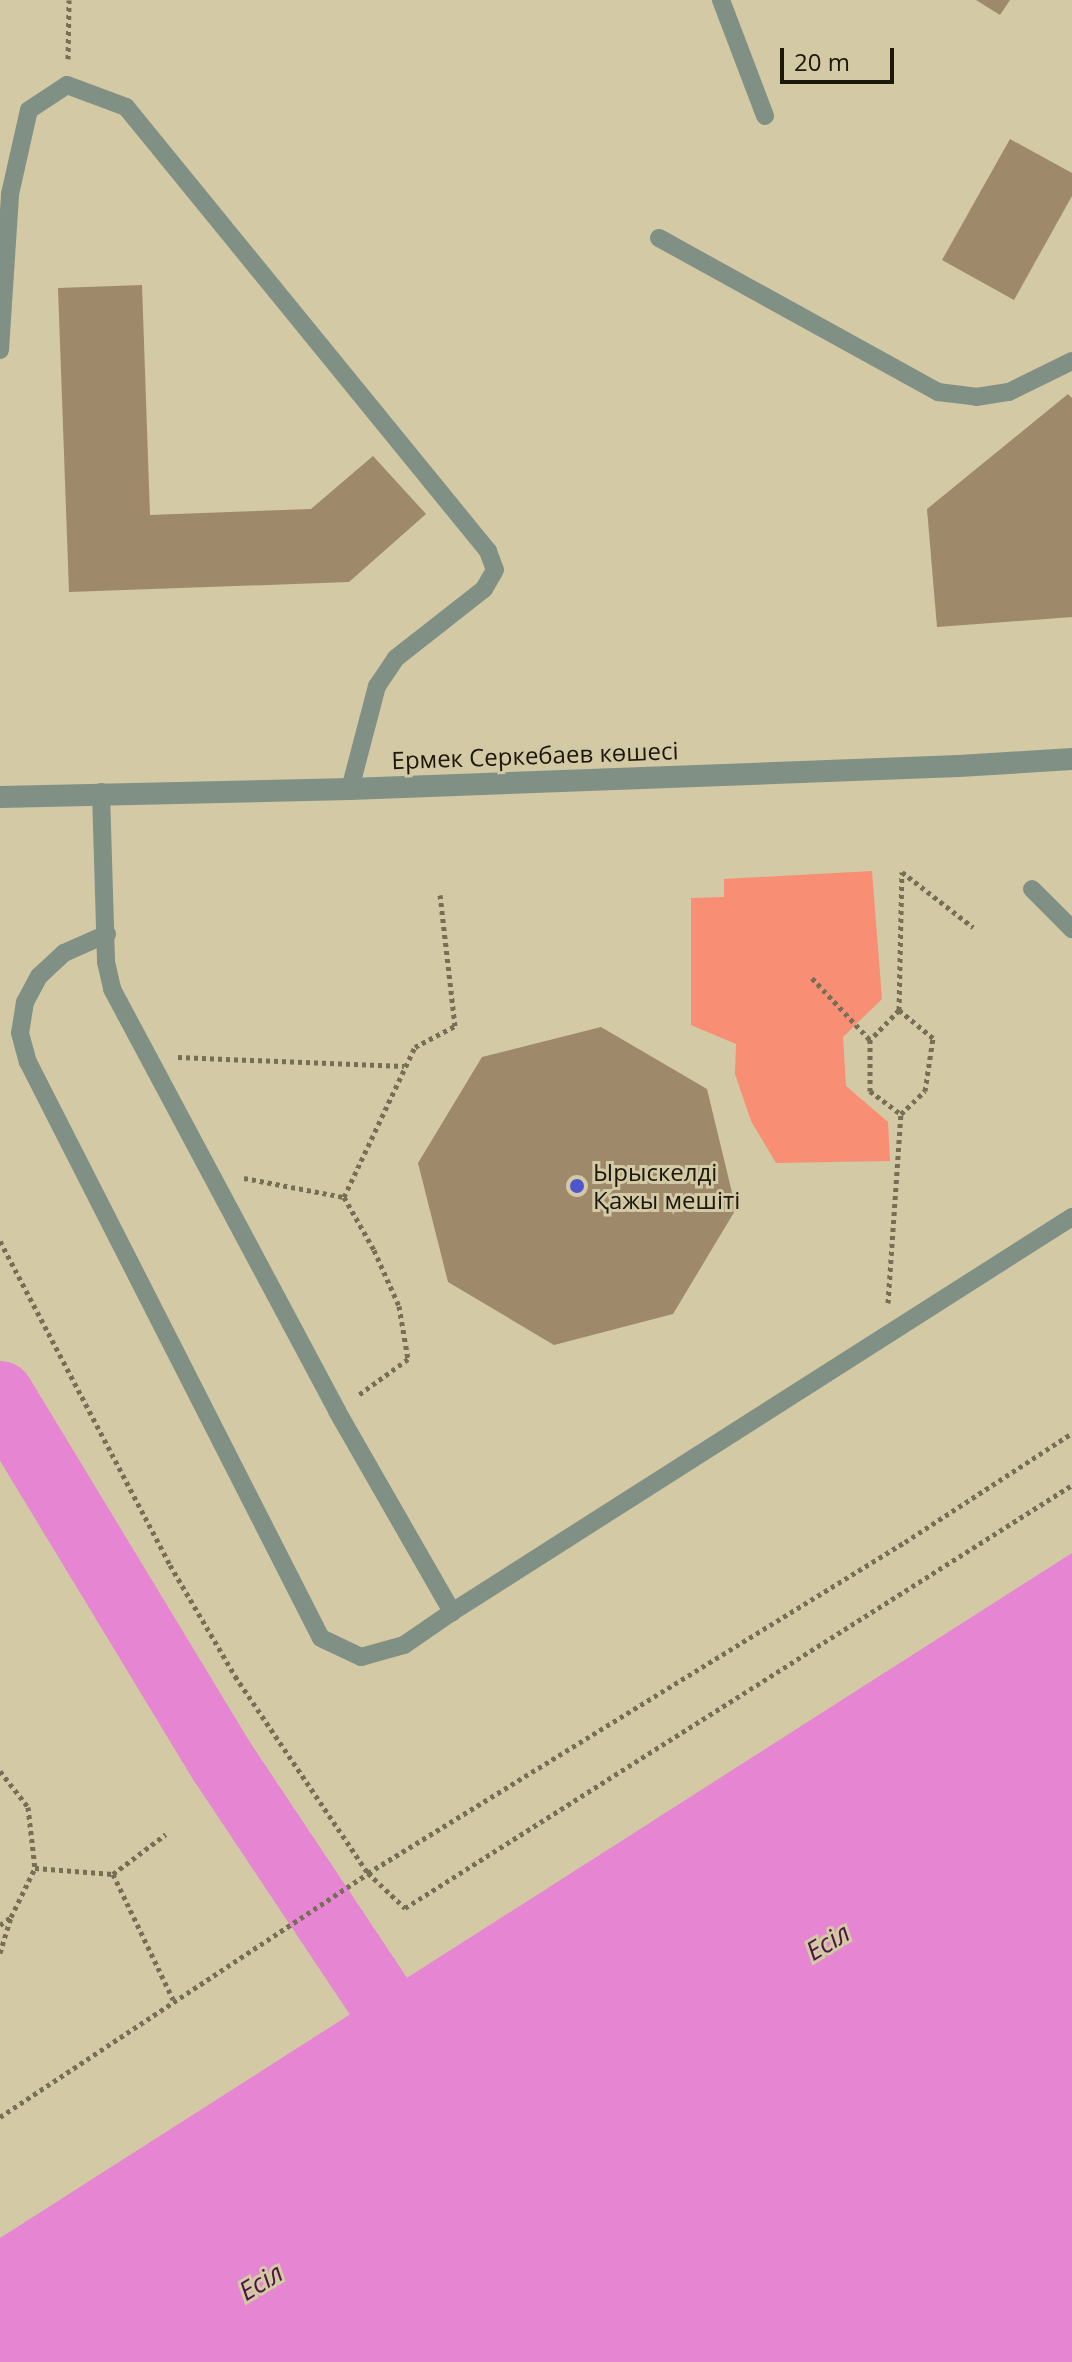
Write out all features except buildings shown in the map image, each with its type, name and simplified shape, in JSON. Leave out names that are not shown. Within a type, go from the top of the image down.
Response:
[{"type":"street","name":"Ермек Серкебаев көшесі","points":[[0,797],[101,792],[350,789],[1072,759]]},
{"type":"lane","points":[[721,0],[765,116]]},
{"type":"lane","points":[[0,350],[10,194],[29,110],[67,85],[126,107],[488,551],[495,570],[484,589],[396,658],[377,686],[350,789]]},
{"type":"lane","points":[[659,238],[938,392],[976,397],[1009,392],[1072,361]]},
{"type":"lane","points":[[101,792],[106,962],[112,989],[337,1411],[452,1612]]},
{"type":"lane","points":[[1032,889],[1072,929]]},
{"type":"lane","points":[[107,934],[64,953],[39,976],[25,1002],[20,1033],[28,1062],[321,1638],[361,1657],[404,1645],[1072,1217]]},
{"type":"path","points":[[67,85],[69,0]]},
{"type":"path","points":[[870,1040],[899,1010],[902,872],[973,927]]},
{"type":"path","points":[[344,1197],[415,1047],[455,1026],[440,895]]},
{"type":"path","points":[[812,978],[870,1040],[870,1091],[901,1114]]},
{"type":"path","points":[[885,1335],[901,1114],[925,1091],[933,1038],[899,1010]]},
{"type":"path","points":[[149,1056],[404,1066]]},
{"type":"path","points":[[212,1172],[344,1197],[374,1250],[399,1306],[408,1359],[337,1411]]},
{"type":"path","points":[[0,1241],[170,1565],[235,1676],[368,1873],[405,1908],[1072,1485]]},
{"type":"path","points":[[0,2117],[173,1999],[368,1873],[905,1542],[1072,1433]]},
{"type":"path","points":[[0,1771],[28,1807],[35,1868],[11,1917],[0,1953]]},
{"type":"path","points":[[35,1868],[113,1874],[166,1834]]},
{"type":"path","points":[[113,1874],[173,1999]]},
{"type":"path","points":[[0,1925],[11,1917]]},
{"type":"shaded area","points":[[872,871],[882,999],[843,1037],[846,1086],[888,1122],[890,1161],[776,1163],[751,1121],[735,1074],[736,1044],[691,1025],[691,898],[724,897],[724,879]]},
{"type":"water","name":"Есіл","points":[[1072,1553],[1072,2362],[0,2362],[0,2238]]},
{"type":"waterway","points":[[0,1395],[223,1763],[430,2073]]},
{"type":"place","name":"Ырыскелді Қажы мешіті","points":[[577,1186]]}]
